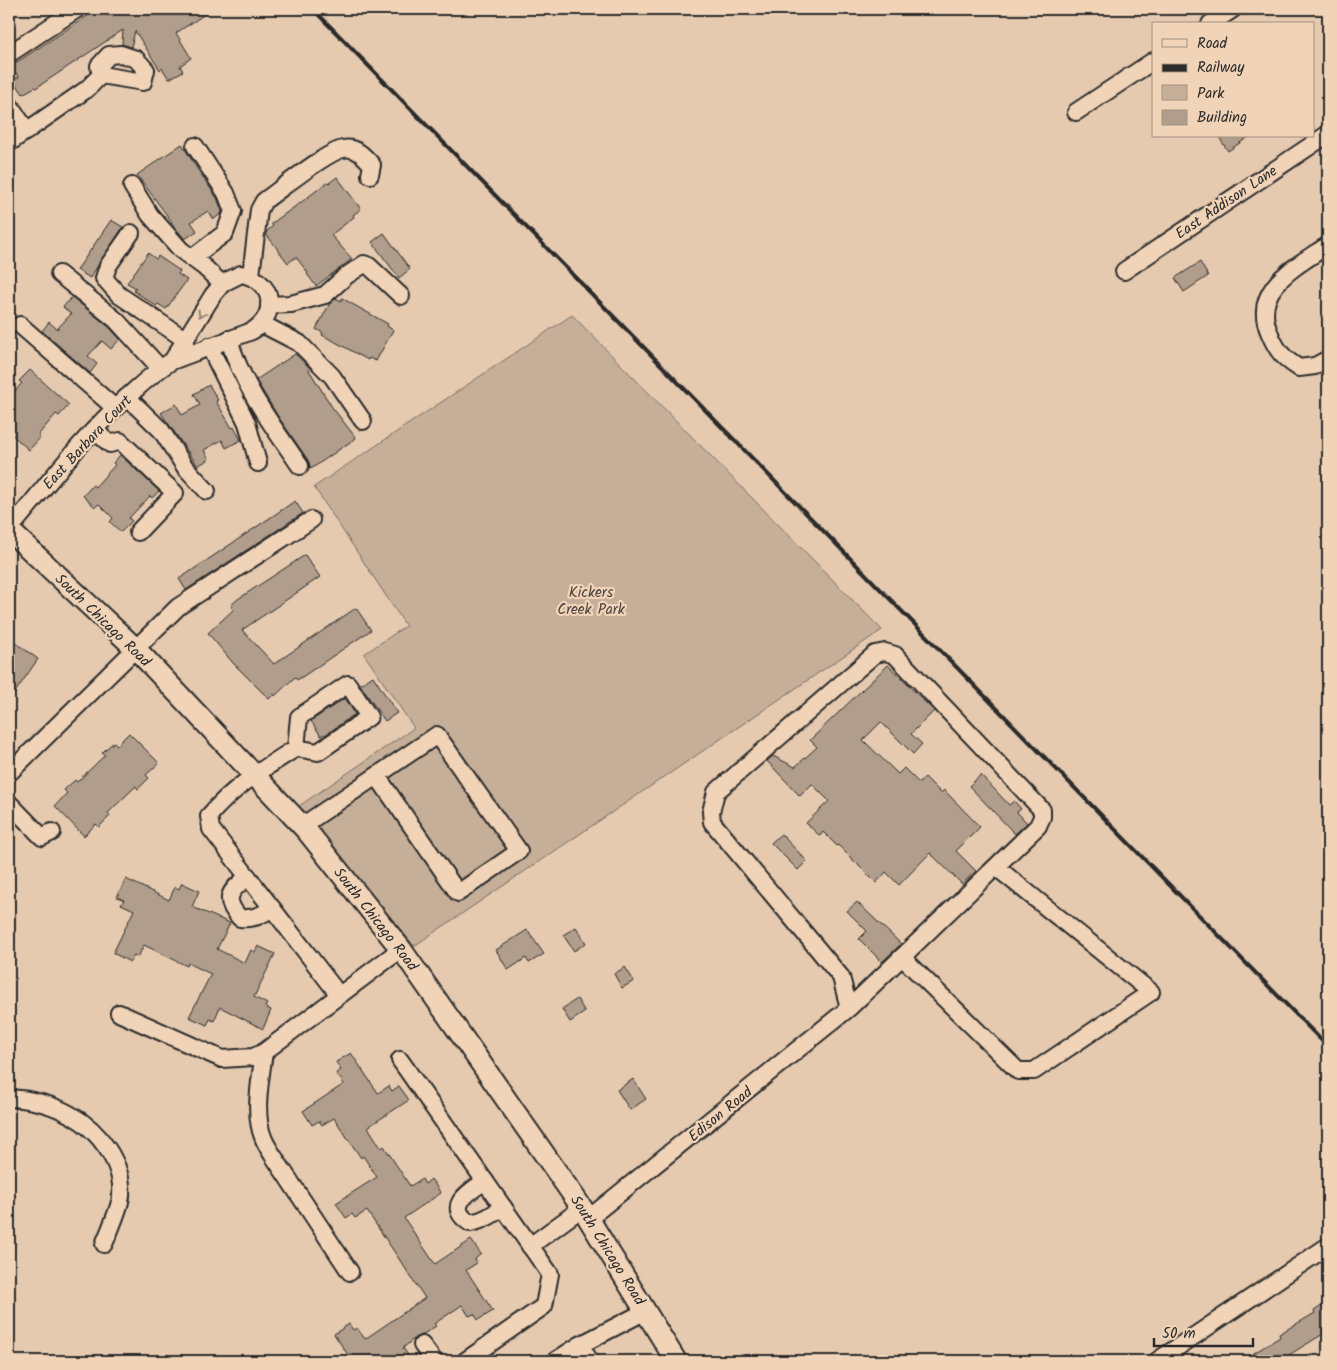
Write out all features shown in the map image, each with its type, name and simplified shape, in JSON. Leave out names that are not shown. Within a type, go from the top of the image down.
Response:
[{"type":"main road","name":"South Chicago Road","points":[[9,530],[136,649],[254,774],[302,826],[401,949],[586,1213],[676,1361]]},
{"type":"street","points":[[9,54],[77,9]]},
{"type":"street","points":[[1213,22],[1233,9]]},
{"type":"street","points":[[1076,112],[1152,62]]},
{"type":"street","points":[[9,143],[87,89],[101,75]]},
{"type":"street","points":[[9,104],[27,131]]},
{"type":"street","name":"East Addison Lane","points":[[1124,271],[1328,134]]},
{"type":"street","points":[[192,258],[225,233],[233,211],[226,193],[195,146]]},
{"type":"street","points":[[251,276],[259,210],[264,202],[326,157],[342,149],[351,149],[363,154],[372,165],[370,175]]},
{"type":"street","points":[[132,186],[150,215],[181,250],[222,284],[241,274],[258,279],[265,287],[270,305],[270,310],[262,324],[299,342],[332,376],[363,421]]},
{"type":"street","points":[[131,233],[108,266],[104,278],[119,295],[186,340]]},
{"type":"street","points":[[1328,245],[1290,270],[1276,283],[1267,296],[1265,324],[1276,348],[1286,360],[1299,368],[1314,366],[1328,359]]},
{"type":"street","points":[[270,305],[291,304],[325,295],[346,276],[364,264],[370,266],[401,296]]},
{"type":"street","points":[[59,274],[116,320],[166,365]]},
{"type":"street","name":"East Barbara Court","points":[[9,530],[94,430],[121,403],[166,365],[186,340],[213,295],[222,284]]},
{"type":"street","name":"East Barbara Court","points":[[166,365],[209,346],[252,331],[262,324]]},
{"type":"street","points":[[20,325],[121,403],[161,430],[185,467],[207,491]]},
{"type":"street","points":[[229,339],[234,358],[250,391],[300,466]]},
{"type":"street","points":[[209,346],[246,423],[258,463]]},
{"type":"street","points":[[94,430],[110,444],[120,441],[175,492],[138,532]]},
{"type":"street","points":[[9,773],[178,607],[311,520]]},
{"type":"street","name":"Edison Road","points":[[530,1246],[586,1213],[849,1008],[1038,826],[1042,817],[1042,810],[895,655],[885,652],[875,654],[716,792],[711,812],[712,822],[840,977],[849,1008]]},
{"type":"street","points":[[296,748],[299,717],[348,684],[369,717],[318,752],[296,748],[254,774],[216,807],[209,816],[211,829],[339,995]]},
{"type":"street","points":[[302,826],[437,735],[520,851],[458,893],[377,776]]},
{"type":"street","points":[[9,804],[42,837],[52,832]]},
{"type":"street","points":[[902,957],[1018,1072],[1034,1071],[1151,992],[996,867]]},
{"type":"street","points":[[248,877],[234,887],[230,897],[232,910],[240,918],[251,918],[262,915],[272,908]]},
{"type":"street","points":[[119,1013],[222,1059],[252,1057],[264,1052],[401,949]]},
{"type":"street","points":[[264,1052],[258,1114],[262,1136],[280,1167],[350,1272]]},
{"type":"street","points":[[400,1060],[550,1274],[544,1306],[465,1361]]},
{"type":"street","points":[[9,1098],[31,1099],[72,1115],[106,1145],[118,1171],[121,1197],[104,1244]]},
{"type":"street","points":[[485,1181],[462,1198],[459,1204],[459,1212],[463,1219],[470,1223],[478,1222],[487,1219],[503,1207]]},
{"type":"street","points":[[1157,1361],[1328,1246]]},
{"type":"street","points":[[555,1361],[580,1345],[646,1311]]},
{"type":"street","points":[[422,1345],[434,1361]]},
{"type":"street","points":[[580,1345],[590,1361]]},
{"type":"green space","name":"Kickers Creek Park","points":[[572,315],[882,630],[414,946],[299,806],[414,728],[364,654],[406,626],[314,487]]},
{"type":"building","points":[[98,9],[213,9],[176,33],[191,58],[180,66],[183,71],[169,79],[162,68],[160,70],[135,31],[131,47],[122,44],[123,30],[36,88],[23,94],[13,80],[19,77],[11,66]]},
{"type":"building","points":[[1219,138],[1247,138],[1228,151]]},
{"type":"building","points":[[182,144],[217,198],[222,211],[214,219],[208,211],[191,222],[197,231],[185,239],[171,223],[137,175]]},
{"type":"building","points":[[337,177],[361,209],[331,235],[352,259],[316,286],[296,257],[288,263],[266,234],[273,226],[271,224]]},
{"type":"building","points":[[111,220],[123,227],[90,278],[77,270]]},
{"type":"building","points":[[384,233],[410,269],[399,278],[372,242]]},
{"type":"building","points":[[148,253],[156,259],[158,256],[180,271],[178,274],[187,280],[166,309],[158,304],[156,306],[134,291],[136,288],[127,283]]},
{"type":"building","points":[[1200,262],[1208,276],[1184,292],[1175,278]]},
{"type":"building","points":[[72,297],[109,327],[120,339],[111,349],[102,341],[88,356],[97,364],[90,373],[42,331],[49,322],[57,329],[71,314],[63,307]]},
{"type":"building","points":[[336,298],[341,301],[342,298],[388,324],[387,326],[393,330],[376,361],[369,358],[368,360],[322,335],[323,333],[316,329],[330,303]]},
{"type":"building","points":[[295,354],[310,368],[309,370],[332,407],[356,438],[311,469],[308,460],[256,380]]},
{"type":"building","points":[[30,370],[69,405],[59,416],[56,414],[39,434],[39,439],[29,450],[9,432],[9,398],[22,383],[19,381]]},
{"type":"building","points":[[209,385],[218,400],[216,401],[241,440],[226,448],[222,440],[204,450],[209,459],[198,466],[161,413],[176,404],[182,415],[200,405],[194,394]]},
{"type":"building","points":[[120,455],[159,491],[152,498],[150,496],[129,518],[132,521],[121,532],[110,522],[113,518],[99,504],[95,507],[83,496],[93,485],[95,487],[115,465],[113,463]]},
{"type":"building","points":[[295,501],[303,513],[186,590],[179,579]]},
{"type":"building","points":[[305,555],[320,577],[242,630],[274,664],[356,608],[371,630],[297,680],[295,677],[275,696],[274,694],[269,699],[233,663],[208,633],[233,610],[231,605],[238,599]]},
{"type":"building","points":[[13,641],[38,659],[9,701],[9,647]]},
{"type":"building","points":[[888,665],[934,711],[911,734],[922,744],[913,754],[881,722],[863,740],[898,774],[904,768],[919,783],[925,777],[941,793],[944,790],[980,827],[956,851],[976,871],[962,884],[930,853],[899,885],[886,872],[876,883],[823,832],[820,836],[806,823],[829,801],[812,784],[800,796],[767,761],[773,756],[795,767],[817,747],[810,740]]},
{"type":"building","points":[[373,676],[397,713],[385,721],[361,686],[361,684]]},
{"type":"building","points":[[345,698],[355,714],[321,736],[311,721]]},
{"type":"building","points":[[129,733],[159,763],[146,775],[149,778],[138,789],[136,786],[108,813],[110,816],[99,827],[96,824],[84,836],[55,806],[67,793],[64,790],[75,780],[77,782],[105,755],[102,753],[107,748],[114,742],[117,745]]},
{"type":"building","points":[[981,775],[1009,805],[1014,801],[1021,809],[1017,812],[1027,823],[1015,834],[969,786]]},
{"type":"building","points":[[781,834],[807,861],[798,870],[771,843]]},
{"type":"building","points":[[126,879],[169,900],[175,887],[179,889],[182,883],[199,891],[192,907],[230,923],[217,949],[245,963],[251,950],[255,952],[258,946],[275,954],[254,997],[267,1004],[265,1007],[271,1010],[263,1029],[220,1007],[214,1021],[210,1019],[207,1025],[189,1017],[211,974],[188,963],[187,966],[144,945],[138,957],[134,955],[130,962],[113,953],[134,910],[121,904],[124,900],[117,897]]},
{"type":"building","points":[[857,902],[901,944],[882,962],[859,939],[867,931],[847,911]]},
{"type":"building","points":[[576,927],[586,943],[574,951],[563,935]]},
{"type":"building","points":[[527,930],[544,954],[529,963],[526,958],[508,970],[496,950]]},
{"type":"building","points":[[625,967],[634,981],[622,988],[614,974]]},
{"type":"building","points":[[577,999],[585,1012],[570,1022],[562,1009]]},
{"type":"building","points":[[351,1053],[378,1093],[389,1086],[392,1091],[399,1086],[409,1100],[368,1127],[381,1148],[384,1146],[410,1186],[422,1179],[425,1184],[431,1179],[441,1193],[404,1218],[435,1264],[471,1240],[481,1254],[475,1259],[477,1263],[466,1270],[493,1311],[478,1320],[474,1314],[469,1316],[462,1305],[434,1324],[436,1326],[416,1337],[403,1348],[412,1361],[352,1361],[334,1334],[349,1324],[353,1330],[357,1328],[365,1339],[425,1298],[367,1211],[355,1218],[352,1214],[346,1218],[336,1203],[377,1177],[363,1156],[361,1158],[334,1118],[322,1125],[319,1121],[312,1125],[303,1111],[344,1084],[336,1073],[341,1070],[336,1062]]},
{"type":"building","points":[[633,1079],[646,1099],[630,1110],[617,1090]]},
{"type":"building","points":[[1328,1302],[1328,1331],[1279,1361],[1241,1361],[1280,1337],[1279,1334],[1315,1313],[1314,1311]]},
{"type":"railway","points":[[313,9],[1328,1047]]}]
